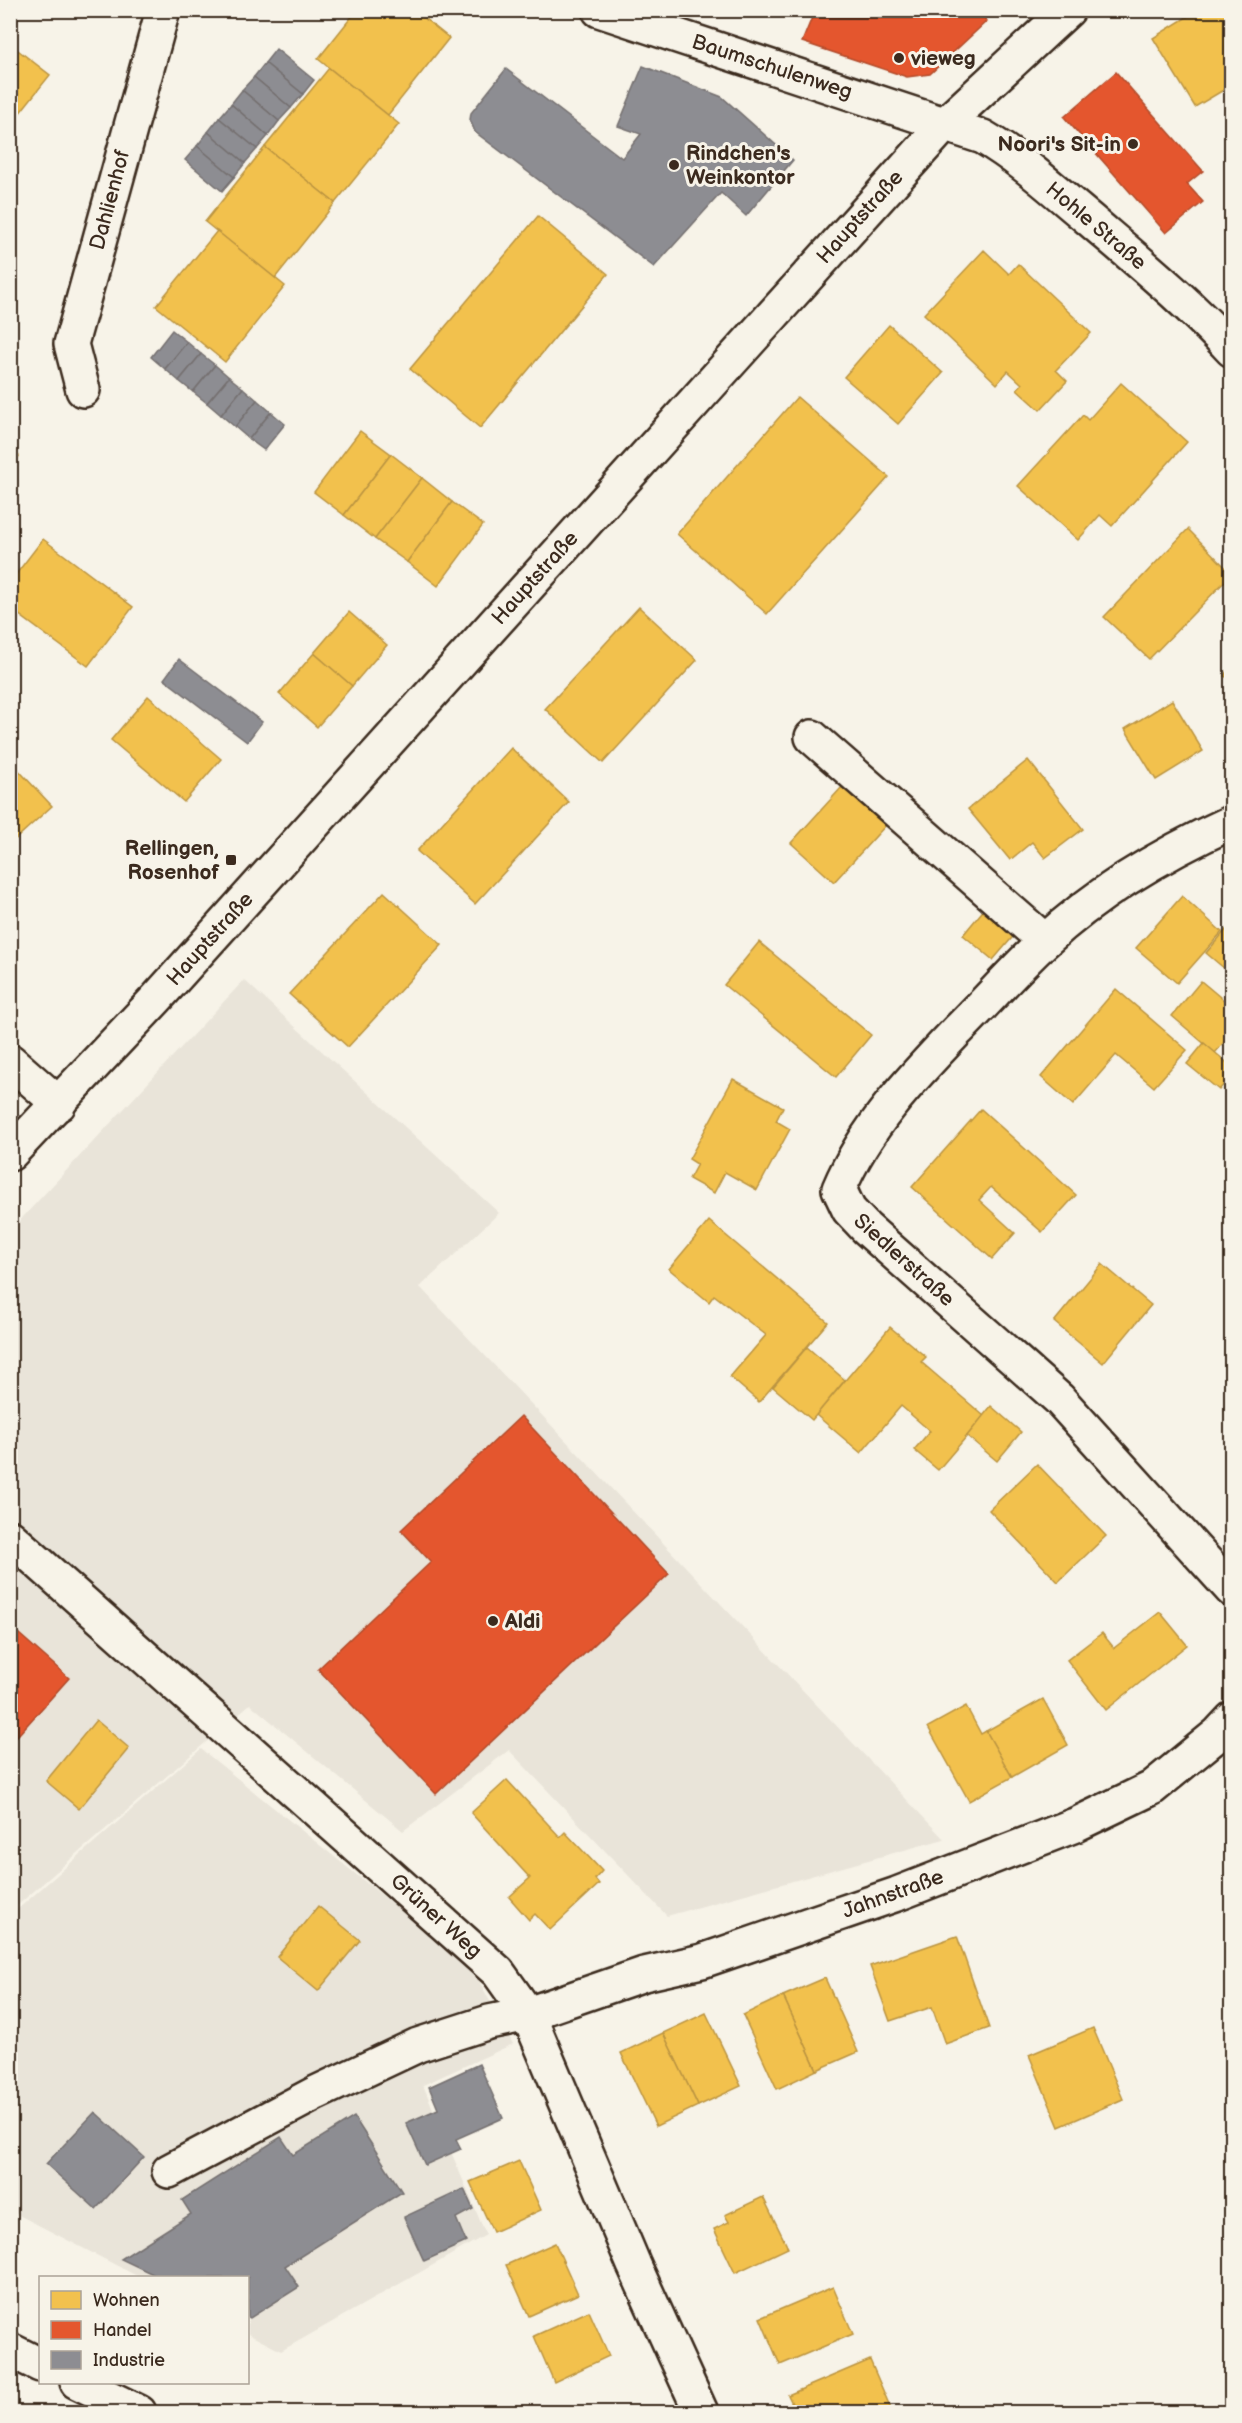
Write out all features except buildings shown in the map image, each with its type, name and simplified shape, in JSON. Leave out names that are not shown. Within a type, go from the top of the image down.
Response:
[{"type":"main road","name":"Dahlienhof","points":[[83,390],[71,344],[163,10]]},
{"type":"main road","name":"Baumschulenweg","points":[[598,10],[945,124]]},
{"type":"main road","name":"Hauptstraße","points":[[10,1154],[59,1104],[945,124],[1068,10]]},
{"type":"main road","name":"Hohle Straße","points":[[945,124],[984,137],[1011,154],[1203,318],[1232,350]]},
{"type":"main road","points":[[812,737],[1045,941]]},
{"type":"main road","name":"Siedlerstraße","points":[[1232,822],[1179,846],[1112,888],[1045,941],[879,1117],[850,1162],[839,1190],[849,1210],[866,1228],[1059,1399],[1232,1590]]},
{"type":"main road","points":[[10,1060],[59,1104]]},
{"type":"main road","name":"Grüner Weg","points":[[10,1538],[498,1972],[528,2014],[634,2265],[701,2412]]},
{"type":"main road","name":"Jahnstraße","points":[[169,2171],[316,2093],[418,2045],[489,2022],[528,2014],[606,1986],[702,1960],[897,1894],[1075,1825],[1152,1788],[1218,1734],[1232,1719]]},
{"type":"main road","points":[[10,2350],[39,2364]]},
{"type":"main road","points":[[81,2384],[139,2412]]},
{"type":"shaded area","points":[[244,980],[499,1213],[420,1287],[944,1839],[667,1916],[509,1750],[403,1831],[250,1704],[11,1911],[10,1231]]},
{"type":"shaded area","points":[[201,1749],[472,1968],[513,2044],[423,2085],[486,2235],[281,2351],[249,2335],[249,2276],[137,2276],[11,2211],[10,1916]]},
{"type":"place","name":"vieweg","points":[[899,58]]},
{"type":"place","name":"Noori's Sit-in","points":[[1133,144]]},
{"type":"place","name":"Rindchen's Weinkontor","points":[[674,165]]},
{"type":"place","name":"Rellingen, Rosenhof","points":[[231,860]]},
{"type":"place","name":"Aldi","points":[[493,1621]]}]
